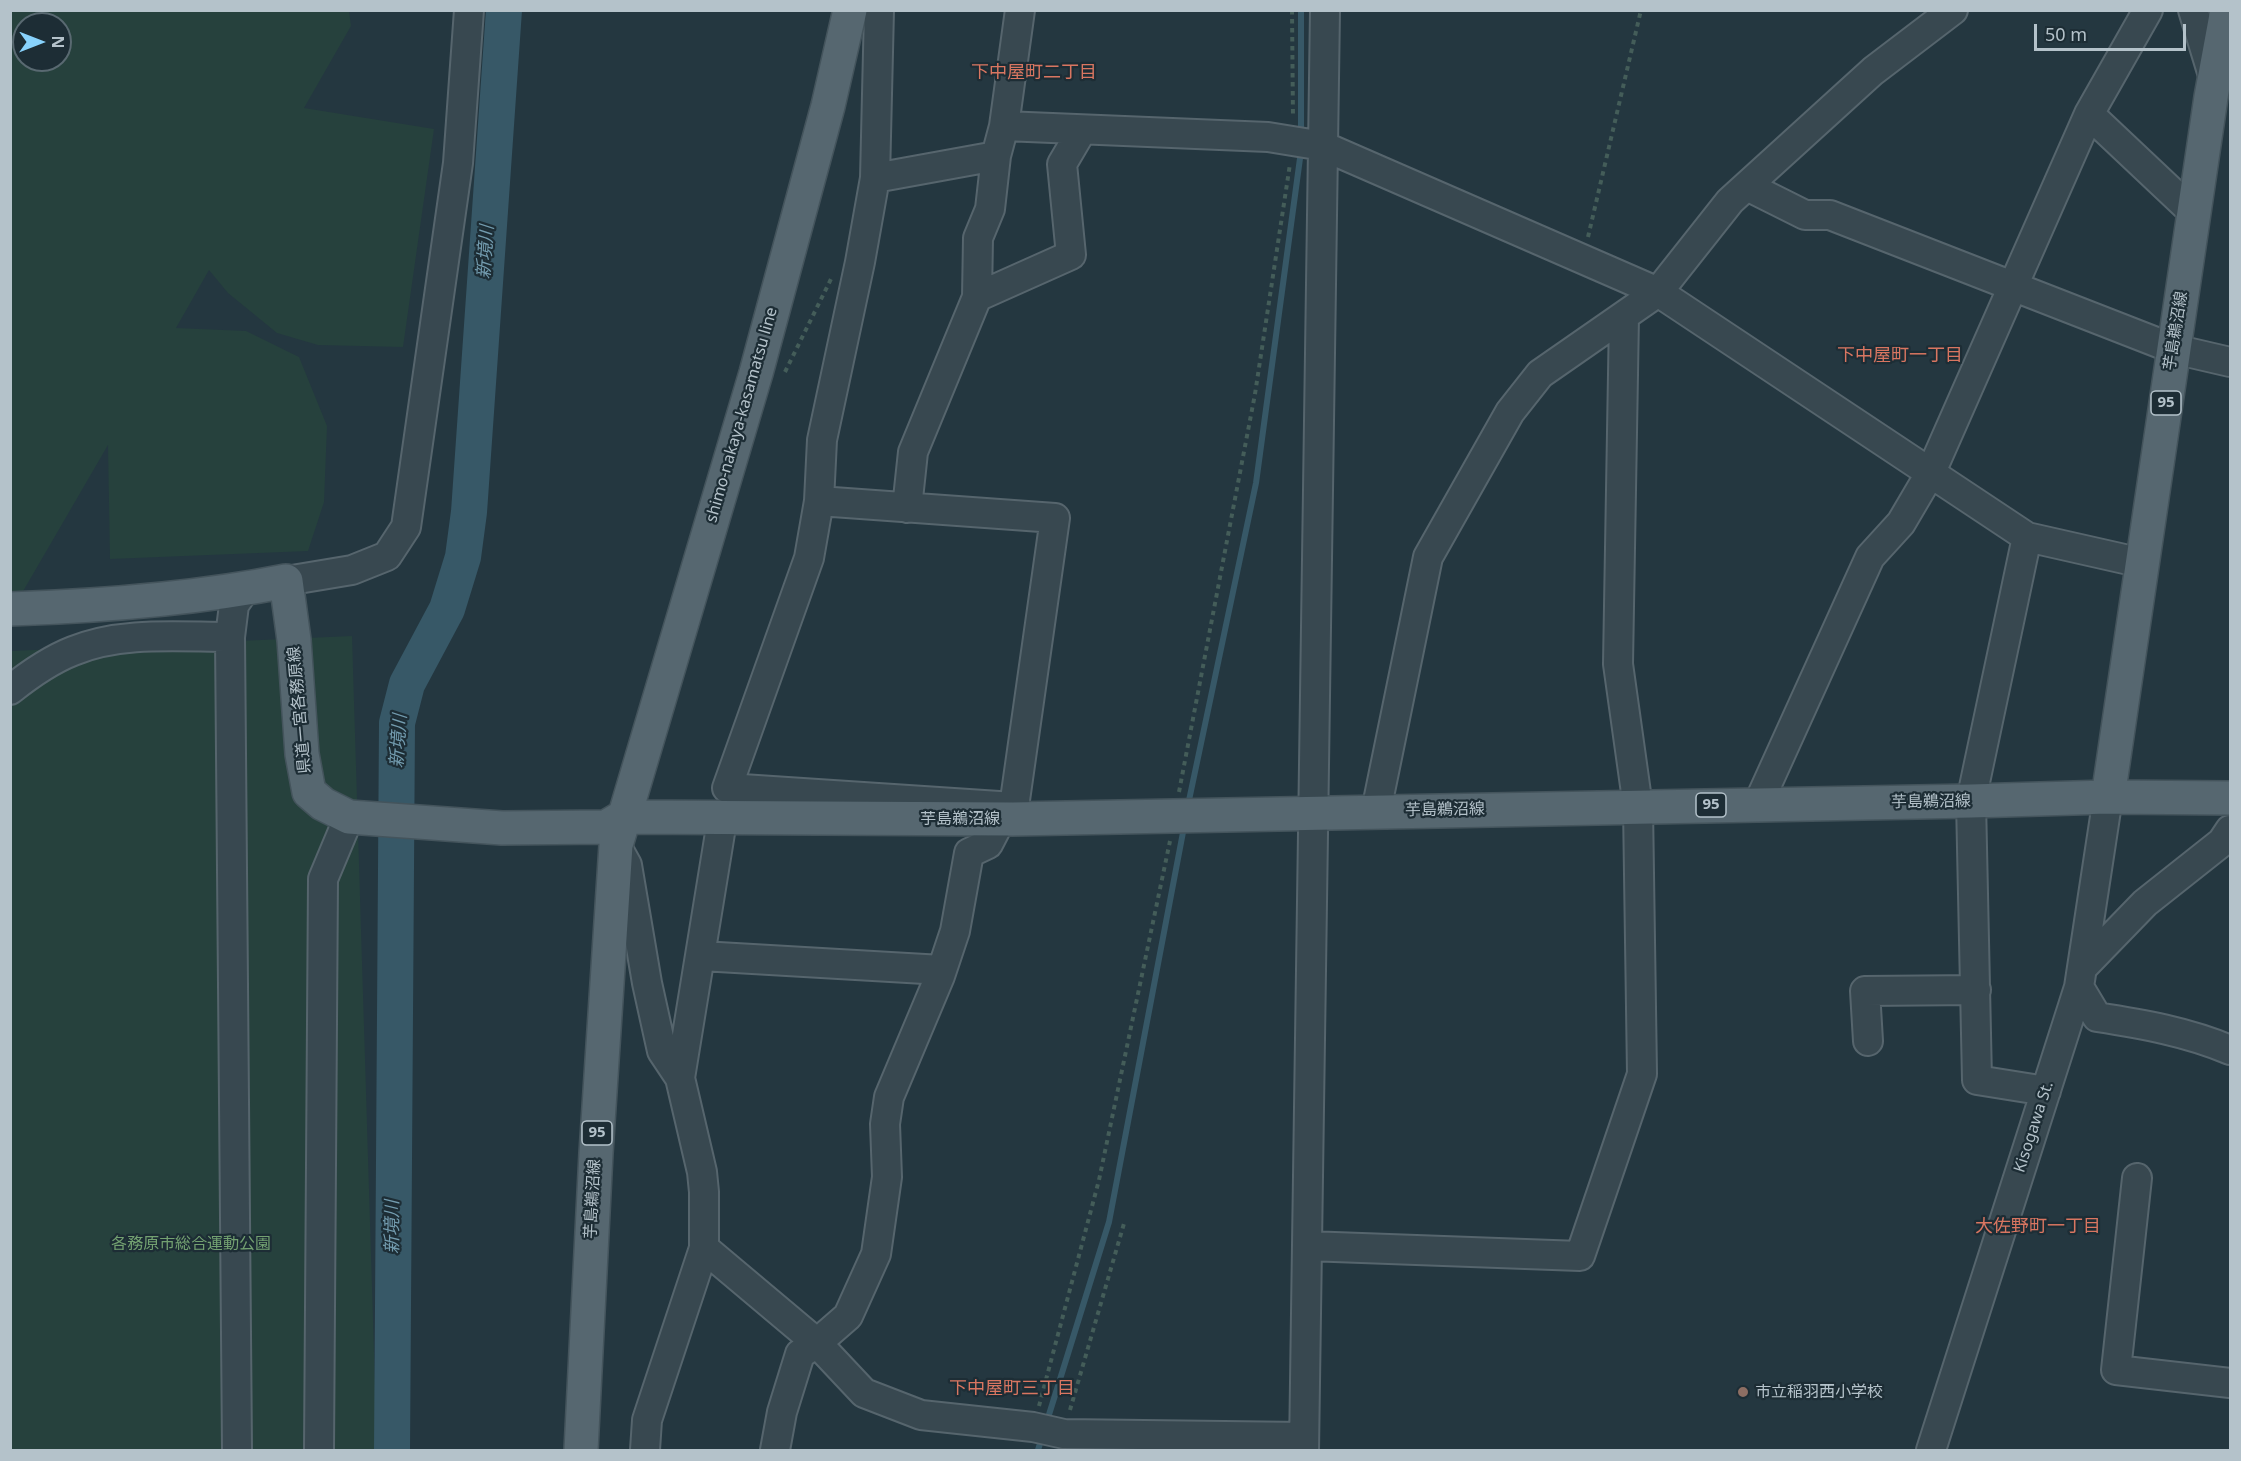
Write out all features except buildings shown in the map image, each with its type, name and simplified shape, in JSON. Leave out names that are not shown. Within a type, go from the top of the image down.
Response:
[{"type":"main road","name":"shimo-nakaya-kasamatsu line","points":[[619,831],[756,374],[828,106],[850,10]]},
{"type":"main road","name":"芋島鵜沼線","points":[[581,1450],[596,1153],[619,831],[1009,815],[1186,816],[2108,797],[2194,213],[2222,81],[2226,10]]},
{"type":"main road","points":[[10,609],[72,607],[245,590],[286,581]]},
{"type":"main road","name":"県道一宮各務原線","points":[[286,581],[294,640],[302,754],[309,792],[322,804],[349,817],[502,828],[606,827],[619,831]]},
{"type":"main road","points":[[2108,797],[2230,798]]},
{"type":"street","points":[[286,581],[352,570],[387,556],[406,527],[458,163],[469,10]]},
{"type":"street","points":[[879,10],[875,178],[860,262],[822,440],[819,501],[809,558],[727,788],[1009,815]]},
{"type":"street","points":[[907,508],[913,452],[976,297],[978,238],[990,209],[996,156],[1004,126],[1020,10]]},
{"type":"street","points":[[704,1248],[817,1343],[864,1392],[921,1415],[1050,1434],[1304,1444],[1324,10]]},
{"type":"street","points":[[1376,811],[1428,557],[1510,412],[1540,374],[1594,334],[1658,292],[1730,201],[1873,71],[1953,10]]},
{"type":"street","points":[[1758,804],[1870,557],[1901,524],[1931,472],[2089,114],[2148,10]]},
{"type":"street","points":[[2193,10],[2222,81]]},
{"type":"street","points":[[2089,114],[2194,213]]},
{"type":"street","points":[[1004,126],[1268,137],[1323,146],[1658,292],[2027,537],[2142,563]]},
{"type":"street","points":[[976,297],[1071,255],[1062,164],[1082,129]]},
{"type":"street","points":[[875,178],[996,156]]},
{"type":"street","points":[[1747,186],[1805,215],[1830,215],[2174,349],[2230,362]]},
{"type":"street","points":[[1307,1246],[1580,1256],[1642,1074],[1638,807],[1618,664],[1624,316]]},
{"type":"street","points":[[775,1450],[782,1412],[800,1354],[817,1343],[848,1316],[876,1254],[888,1177],[885,1124],[889,1097],[942,970],[955,931],[969,853],[988,844],[1009,815],[1055,518],[819,501]]},
{"type":"street","points":[[2027,537],[1971,801],[1977,1080],[2046,1091]]},
{"type":"street","points":[[237,1450],[230,637],[234,605],[245,590]]},
{"type":"street","points":[[10,690],[34,671],[74,650],[104,643],[153,637],[230,637]]},
{"type":"street","name":"Kisogawa St.","points":[[1931,1450],[2080,978],[2108,797]]},
{"type":"street","points":[[319,1450],[322,879],[349,817]]},
{"type":"street","points":[[2230,830],[2222,842],[2145,903],[2080,978],[2097,1017],[2147,1025],[2211,1042],[2230,1050]]},
{"type":"street","points":[[619,831],[662,1050],[680,1078],[702,1172],[704,1248],[647,1420],[645,1450]]},
{"type":"street","points":[[680,1078],[720,833]]},
{"type":"street","points":[[701,956],[942,970]]},
{"type":"street","points":[[1868,1041],[1865,991],[1976,990]]},
{"type":"street","points":[[2137,1178],[2116,1370],[2230,1383]]},
{"type":"path","points":[[1050,1434],[1099,1180],[1186,816],[1255,394],[1293,141],[1292,10]]},
{"type":"path","points":[[1583,258],[1641,10]]},
{"type":"path","points":[[782,380],[832,277]]},
{"type":"path","points":[[1050,1434],[1125,1220]]},
{"type":"green space","points":[[11,11],[349,11],[351,26],[304,108],[434,129],[403,347],[318,345],[277,333],[228,293],[209,270],[176,328],[246,331],[299,357],[327,426],[324,502],[308,551],[110,559],[108,445],[11,612]]},
{"type":"green space","name":"各務原市総合運動公園","points":[[352,636],[377,1450],[11,1450],[11,651]]},
{"type":"waterway","name":"新境川","points":[[392,1450],[397,723],[407,684],[447,609],[463,557],[469,512],[504,10]]},
{"type":"waterway","points":[[1301,10],[1301,134]]},
{"type":"waterway","points":[[1188,805],[1256,483],[1301,151]]},
{"type":"waterway","points":[[1047,1421],[1109,1222],[1184,827]]},
{"type":"waterway","points":[[1038,1450],[1042,1437]]},
{"type":"place","name":"市立稲羽西小学校","points":[[1743,1392]]},
{"type":"district","name":"下中屋町二丁目","points":[[1034,73]]},
{"type":"district","name":"下中屋町一丁目","points":[[1900,356]]},
{"type":"district","name":"大佐野町一丁目","points":[[2038,1227]]},
{"type":"district","name":"下中屋町三丁目","points":[[1012,1389]]}]
